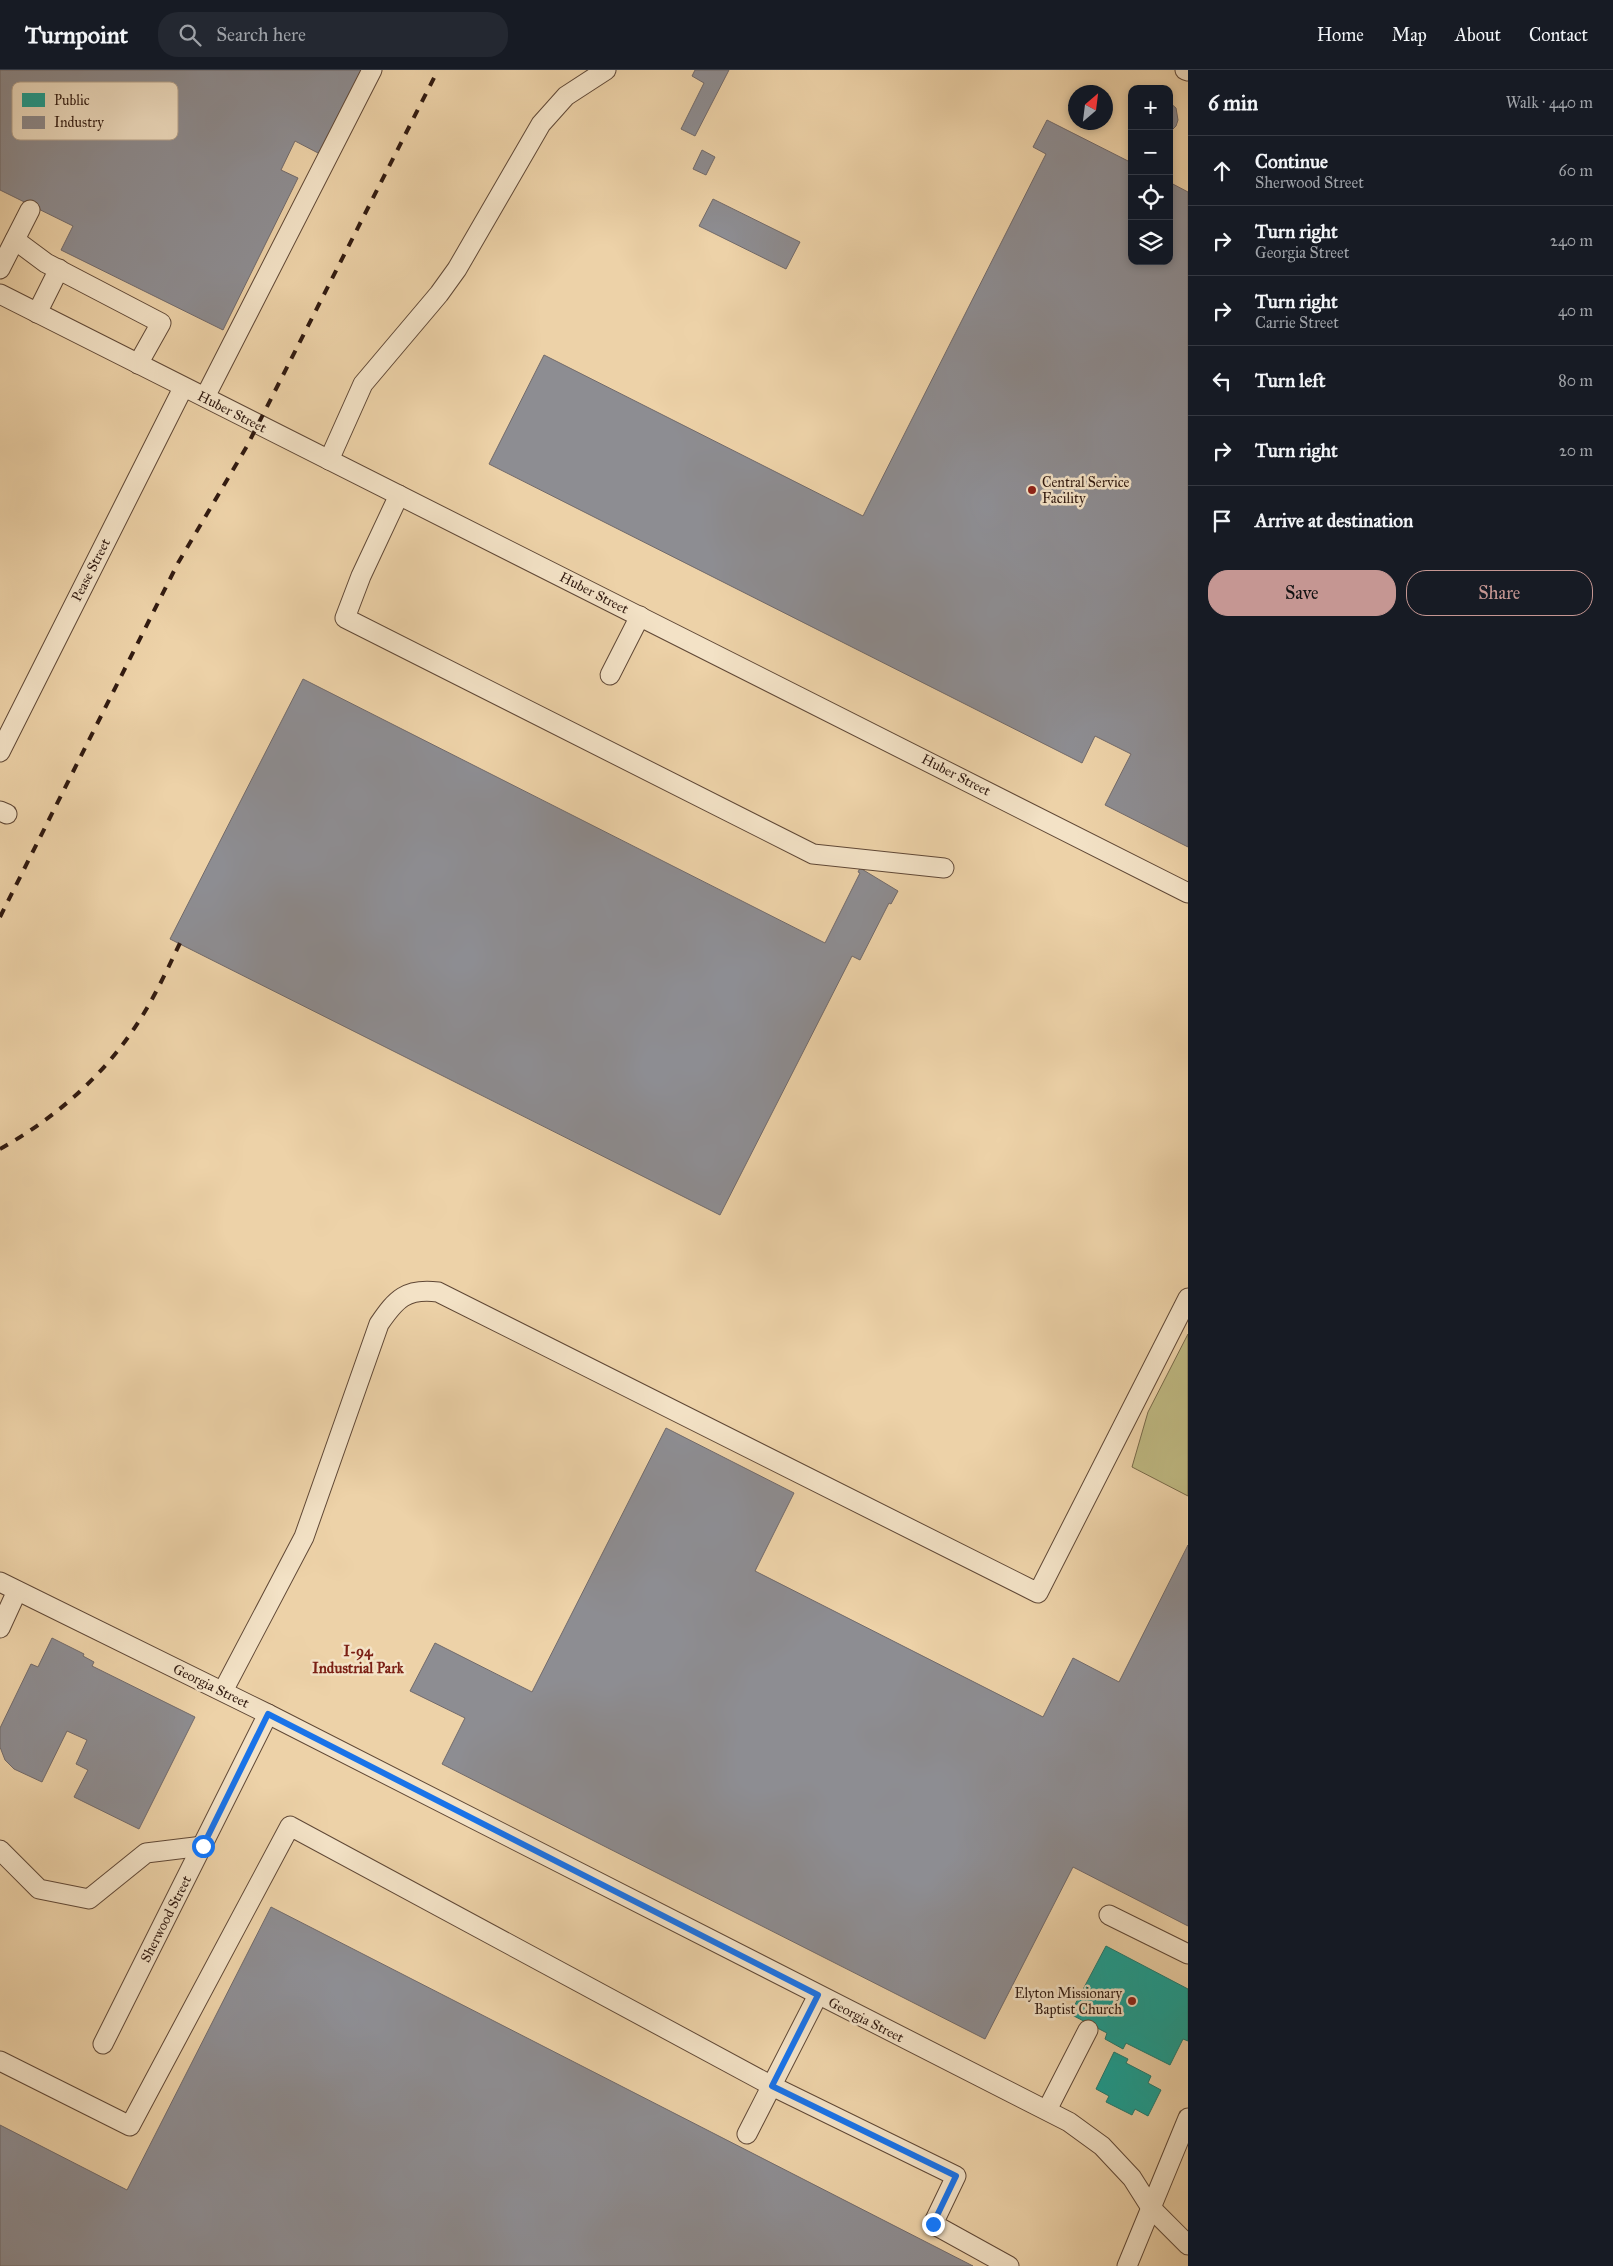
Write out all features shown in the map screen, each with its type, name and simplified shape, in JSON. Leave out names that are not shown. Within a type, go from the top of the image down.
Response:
[{"type":"street","points":[[205,397],[372,70]]},
{"type":"street","points":[[329,460],[363,384],[439,294],[457,269],[541,124],[566,96],[606,70]]},
{"type":"street","points":[[0,269],[30,210]]},
{"type":"street","points":[[15,240],[46,263],[161,323],[138,364]]},
{"type":"street","points":[[37,313],[59,270]]},
{"type":"street","name":"Huber Street","points":[[0,294],[1188,894]]},
{"type":"street","name":"Pease Street","points":[[0,752],[183,388]]},
{"type":"street","points":[[399,495],[361,576],[345,618],[813,854],[944,868]]},
{"type":"street","points":[[610,675],[640,616]]},
{"type":"street","points":[[223,1691],[304,1537],[379,1324],[392,1305],[405,1295],[421,1290],[438,1292],[1038,1593],[1188,1298]]},
{"type":"street","name":"Georgia Street","points":[[0,1582],[223,1691],[1069,2122],[1102,2146],[1132,2178],[1151,2208],[1188,2245]]},
{"type":"street","points":[[0,1628],[17,1591]]},
{"type":"street","name":"Sherwood Street","points":[[103,2044],[268,1714]]},
{"type":"street","points":[[0,2061],[130,2126],[290,1826],[772,2086],[956,2176],[933,2224],[1009,2266]]},
{"type":"street","points":[[0,1850],[39,1889],[89,1899],[146,1853],[203,1846]]},
{"type":"street","points":[[1109,1915],[1188,1954]]},
{"type":"street","points":[[748,2134],[818,1995]]},
{"type":"street","points":[[1047,2110],[1088,2030]]},
{"type":"street","points":[[1127,2266],[1188,2118]]},
{"type":"shaded area","points":[[1188,1334],[1188,1496],[1132,1467],[1148,1412]]},
{"type":"building: Public","name":"Elyton Missionary Baptist Church","points":[[1106,1946],[1188,1989],[1188,2041],[1183,2039],[1170,2065],[1126,2043],[1123,2049],[1105,2039],[1107,2033],[1070,2014]]},
{"type":"building: Public","points":[[1114,2052],[1128,2059],[1126,2063],[1151,2076],[1148,2083],[1161,2090],[1148,2116],[1135,2109],[1132,2115],[1106,2102],[1109,2096],[1096,2089]]},
{"type":"building: Industry","points":[[0,70],[362,70],[320,154],[295,141],[281,170],[298,178],[223,330],[61,250],[73,226],[0,190]]},
{"type":"building: Industry","points":[[695,70],[729,70],[695,136],[681,129],[704,83],[692,76]]},
{"type":"building: Industry","points":[[1173,105],[1176,108],[1178,120],[1173,129]]},
{"type":"building: Industry","name":"Central Service Facility","points":[[1047,120],[1128,161],[1128,265],[1173,265],[1173,184],[1188,192],[1188,847],[1105,805],[1131,754],[1095,736],[1082,763],[489,464],[544,355],[863,516],[1046,154],[1033,147]]},
{"type":"building: Industry","points":[[702,150],[715,157],[706,175],[693,169]]},
{"type":"building: Industry","points":[[713,199],[800,242],[786,269],[699,226]]},
{"type":"building: Industry","points":[[303,679],[825,943],[860,873],[858,872],[860,868],[898,891],[891,904],[889,903],[860,960],[852,956],[720,1215],[170,939]]},
{"type":"building: Industry","points":[[666,1428],[794,1493],[755,1571],[1043,1717],[1073,1658],[1119,1682],[1188,1545],[1188,1926],[1073,1867],[985,2039],[442,1764],[465,1718],[410,1691],[435,1643],[532,1692]]},
{"type":"building: Industry","points":[[52,1638],[84,1654],[83,1656],[94,1662],[92,1666],[195,1717],[139,1829],[74,1797],[88,1770],[76,1764],[87,1740],[67,1731],[42,1782],[14,1769],[5,1760],[0,1747],[0,1728],[31,1664],[38,1667]]},
{"type":"building: Industry","points":[[271,1907],[973,2266],[0,2266],[0,2125],[127,2190]]},
{"type":"railway","points":[[0,917],[178,563],[247,446],[438,70]]},
{"type":"railway","points":[[0,1149],[41,1123],[60,1108],[96,1076],[112,1058],[146,1009],[180,943]]},
{"type":"place","name":"Central Service Facility","points":[[1032,490]]},
{"type":"place","name":"Elyton Missionary Baptist Church","points":[[1132,2001]]},
{"type":"district","name":"I-94 Industrial Park","points":[[358,1660]]},
{"type":"route","points":[[203,1846],[268,1714],[818,1995],[772,2086],[956,2176],[933,2224]]}]
